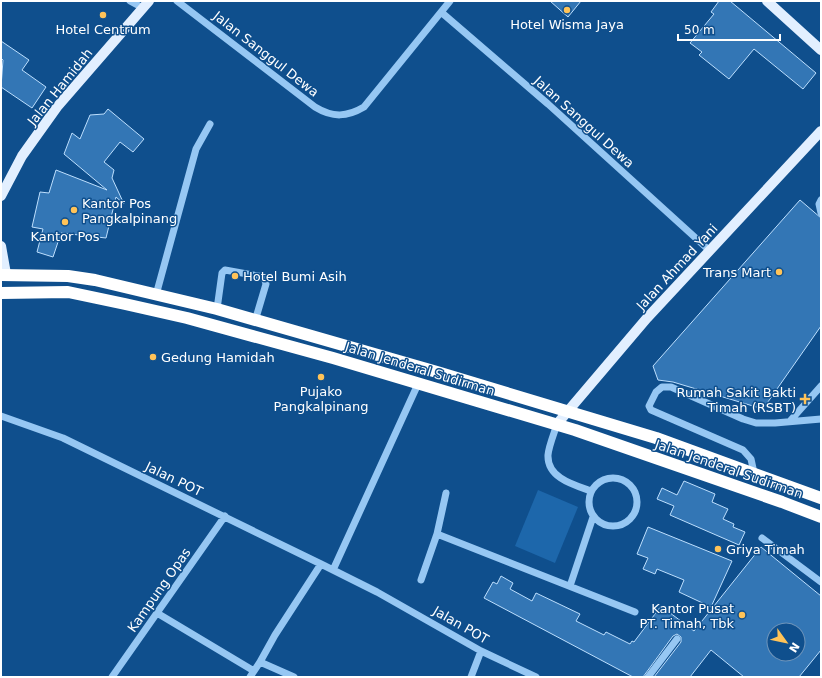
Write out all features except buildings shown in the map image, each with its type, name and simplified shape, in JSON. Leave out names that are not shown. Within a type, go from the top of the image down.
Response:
[{"type":"highway","name":"Jalan Jenderal Sudirman","points":[[4,275],[68,276],[95,280],[217,309],[255,322],[444,374],[656,438],[821,498]]},
{"type":"highway","name":"Jalan Jenderal Sudirman","points":[[1,293],[68,292],[142,307],[333,358],[557,424],[821,517]]},
{"type":"highway","points":[[142,307],[150,294]]},
{"type":"highway","points":[[248,335],[255,322]]},
{"type":"main road","points":[[768,1],[821,50]]},
{"type":"main road","name":"Jalan Hamidah","points":[[1,196],[22,156],[57,107],[146,5]]},
{"type":"main road","name":"Jalan Ahmad Yani","points":[[557,424],[647,318],[821,131]]},
{"type":"main road","points":[[1,246],[4,275]]},
{"type":"street","points":[[130,1],[146,5]]},
{"type":"street","name":"Jalan Sanggul Dewa","points":[[177,1],[315,108],[325,114],[340,116],[353,114],[364,107],[450,1]]},
{"type":"street","name":"Jalan Sanggul Dewa","points":[[441,12],[548,104],[710,251]]},
{"type":"street","points":[[150,294],[196,149],[210,124]]},
{"type":"street","points":[[821,200],[819,204],[821,213]]},
{"type":"street","points":[[217,309],[222,274],[225,270],[264,277],[266,284],[255,322]]},
{"type":"street","points":[[333,570],[418,384]]},
{"type":"street","points":[[790,421],[821,386]]},
{"type":"street","points":[[754,473],[751,459],[744,450],[651,410],[649,406],[656,392],[662,387],[671,387],[743,419],[756,423],[821,419]]},
{"type":"street","name":"Jalan POT","points":[[1,416],[63,438],[225,516],[377,592],[481,651],[536,677]]},
{"type":"street","points":[[557,424],[548,456],[550,463],[559,478],[591,491]]},
{"type":"street","points":[[613,478],[622,479],[629,484],[634,491],[637,500],[636,509],[632,517],[626,523],[617,526],[608,526],[600,523],[593,517],[589,509],[591,491],[596,484],[604,480],[613,478]]},
{"type":"street","points":[[421,580],[437,534],[446,493]]},
{"type":"street","name":"Kampung Opas","points":[[112,677],[225,516]]},
{"type":"street","points":[[570,586],[593,517]]},
{"type":"street","points":[[437,534],[635,612]]},
{"type":"street","points":[[762,538],[821,582]]},
{"type":"street","points":[[157,613],[252,674],[275,635],[322,564]]},
{"type":"street","points":[[648,677],[677,639]]},
{"type":"street","points":[[471,677],[481,651]]},
{"type":"street","points":[[260,662],[294,677]]},
{"type":"shaded area","points":[[538,490],[578,507],[555,563],[515,546]]},
{"type":"place","name":"Hotel Wisma Jaya","points":[[567,10]]},
{"type":"place","name":"Hotel Centrum","points":[[103,15]]},
{"type":"place","name":"Kantor Pos Pangkalpinang","points":[[74,210]]},
{"type":"place","name":"Kantor Pos","points":[[65,222]]},
{"type":"place","name":"Trans Mart","points":[[779,272]]},
{"type":"place","name":"Hotel Bumi Asih","points":[[235,276]]},
{"type":"place","name":"Gedung Hamidah","points":[[153,357]]},
{"type":"place","name":"Pujako Pangkalpinang","points":[[321,377]]},
{"type":"place","name":"Rumah Sakit Bakti Timah (RSBT)","points":[[805,399]]},
{"type":"place","name":"Griya Timah","points":[[718,549]]},
{"type":"place","name":"Kantor Pusat PT. Timah, Tbk","points":[[742,615]]}]
